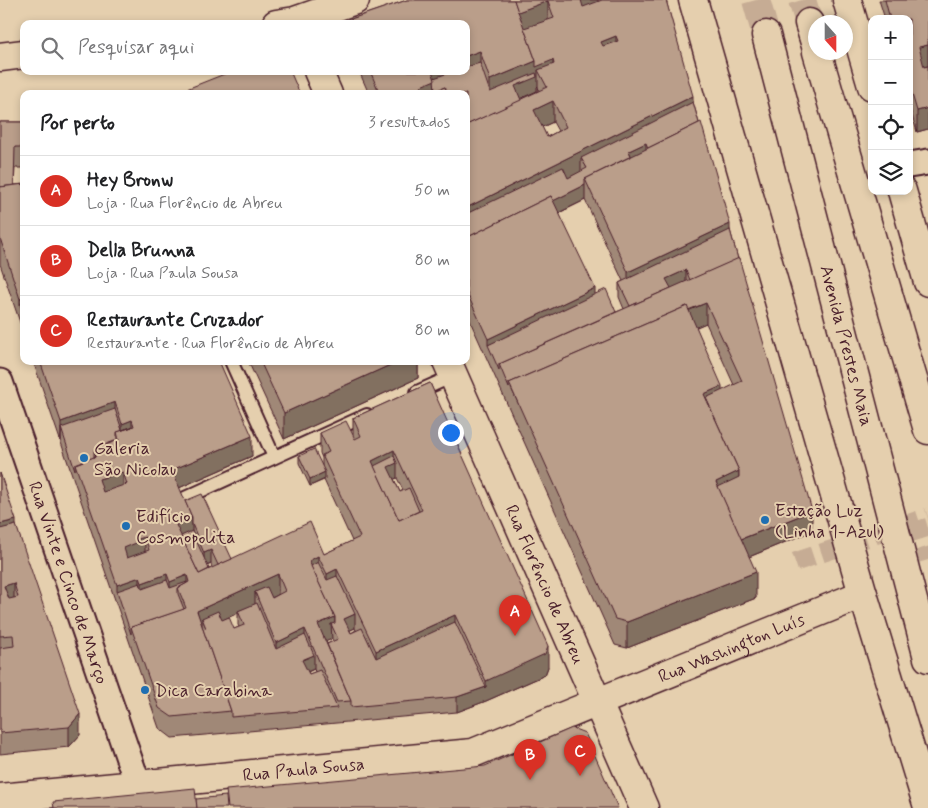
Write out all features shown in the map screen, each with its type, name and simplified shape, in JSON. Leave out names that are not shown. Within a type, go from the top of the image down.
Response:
[{"type":"main road","points":[[301,17],[355,0]]},
{"type":"main road","points":[[847,0],[868,72]]},
{"type":"main road","points":[[697,4],[863,594],[928,807]]},
{"type":"main road","name":"Avenida Prestes Maia","points":[[766,35],[928,658]]},
{"type":"main road","points":[[0,57],[20,54]]},
{"type":"main road","points":[[819,60],[928,430]]},
{"type":"main road","points":[[320,75],[326,90]]},
{"type":"main road","points":[[903,195],[928,282]]},
{"type":"main road","name":"Rua Florêncio de Abreu","points":[[450,368],[644,808]]},
{"type":"main road","name":"Rua Washington Luís","points":[[598,703],[863,594]]},
{"type":"main road","name":"Rua Paula Sousa","points":[[0,798],[474,753],[598,703]]},
{"type":"street","points":[[913,164],[928,162]]},
{"type":"street","name":"Rua Vinte e Cinco de Março","points":[[0,382],[138,785]]},
{"type":"lane","points":[[233,365],[274,457]]},
{"type":"lane","points":[[403,399],[450,368]]},
{"type":"lane","points":[[183,499],[377,410]]},
{"type":"building","points":[[407,0],[514,0],[536,61],[490,80],[480,51],[470,55],[470,20],[348,20]]},
{"type":"building","points":[[514,0],[581,0],[583,7],[602,0],[666,0],[693,96],[470,206],[470,123],[547,87],[538,70],[554,64],[553,60],[536,67],[536,61],[524,28],[554,18],[548,1],[518,12]],"holes":[[[616,36],[618,41],[603,46],[601,42]],[[553,101],[566,127],[547,137],[534,110]]]},
{"type":"building","points":[[885,0],[928,0],[928,45],[919,47],[924,67],[928,66],[928,108],[917,111],[913,98],[913,15],[889,15]]},
{"type":"building","points":[[480,63],[490,92],[536,73],[537,77],[515,86],[521,100],[470,123],[470,90],[446,90],[445,87],[435,90],[434,78],[443,75],[470,75],[470,66]]},
{"type":"building","points":[[222,75],[292,75],[298,90],[184,90]]},
{"type":"building","points":[[372,75],[433,75],[435,80],[421,86],[422,90],[378,90]]},
{"type":"building","points":[[693,102],[699,123],[648,148],[646,143],[629,151],[631,156],[585,179],[585,185],[553,201],[551,196],[470,236],[470,212],[563,167],[568,178],[587,168],[581,158]]},
{"type":"building","points":[[0,122],[20,122],[20,147],[15,147],[14,185],[0,187]]},
{"type":"building","points":[[701,122],[730,224],[628,272],[585,179]]},
{"type":"building","points":[[20,184],[20,299],[0,238],[0,187]]},
{"type":"building","points":[[551,196],[595,288],[488,339],[470,300],[470,236]]},
{"type":"building","points":[[730,230],[738,259],[690,280],[686,270],[666,279],[671,288],[630,306],[619,283]]},
{"type":"building","points":[[739,258],[812,511],[741,539],[718,487],[739,477],[739,471],[706,398],[742,381],[706,303],[688,310],[687,306],[509,383],[509,388],[499,364]]},
{"type":"building","points":[[606,289],[616,312],[499,364],[499,370],[488,345]]},
{"type":"building","points":[[687,306],[722,386],[704,394],[739,471],[716,482],[756,572],[627,622],[615,619],[509,383]]},
{"type":"building","points":[[41,365],[221,365],[252,436],[172,470],[192,517],[176,525],[199,574],[310,522],[324,554],[360,537],[322,455],[329,452],[320,433],[346,421],[355,439],[361,436],[353,418],[430,383],[548,646],[545,654],[486,681],[455,615],[376,651],[337,569],[327,574],[318,556],[309,561],[335,617],[318,624],[351,701],[337,702],[305,629],[276,643],[255,592],[267,587],[272,598],[285,591],[278,574],[197,611],[231,711],[172,717],[159,708],[131,627],[186,608],[178,588],[189,582],[187,575],[170,582],[167,574],[142,583],[140,577],[117,585],[75,464],[96,456],[94,449],[119,440],[117,432],[134,426],[132,420],[122,424],[115,402],[61,422]],"holes":[[[394,450],[422,510],[399,520],[372,461]],[[123,472],[127,484],[103,492],[99,479]],[[145,537],[149,550],[127,558],[124,548],[136,543],[135,540]]]},
{"type":"building","points":[[262,365],[390,365],[284,413]]},
{"type":"building","points":[[115,409],[122,430],[132,427],[117,432],[117,440],[94,449],[94,457],[75,464],[75,470],[61,428]]},
{"type":"building","points":[[314,449],[325,472],[310,479],[299,456]]},
{"type":"building","points":[[394,456],[397,463],[388,467],[400,492],[409,488],[419,511],[399,520],[374,466]]},
{"type":"building","points":[[0,473],[16,520],[0,524]]},
{"type":"building","points":[[202,494],[232,559],[218,565],[211,550],[204,553],[185,501]]},
{"type":"building","points":[[16,525],[80,714],[69,727],[0,733],[0,648],[14,646],[13,635],[0,636],[0,529]],"holes":[[[14,583],[18,597],[9,599],[4,586]]]},
{"type":"building","points":[[192,531],[209,569],[199,574],[181,536]]},
{"type":"building","points":[[318,562],[327,580],[337,576],[355,614],[344,619],[351,633],[362,628],[376,658],[455,622],[486,687],[457,697],[351,707],[351,701],[327,644],[338,639],[331,624],[335,623],[335,617],[311,566]]},
{"type":"building","points":[[167,580],[170,588],[187,582],[178,588],[178,594],[184,609],[131,627],[131,634],[117,591],[140,583],[142,589]]},
{"type":"building","points":[[257,603],[276,649],[305,635],[314,655],[302,660],[309,674],[320,670],[337,708],[231,717],[231,711],[203,629],[206,628],[202,618],[218,611],[222,620],[229,617],[234,629],[244,625],[238,611]]},
{"type":"building","points":[[572,728],[585,733],[618,808],[228,808],[226,790],[485,766]]},
{"type":"building","points":[[195,788],[197,808],[54,808],[53,802]]},
{"type":"building","points":[[226,796],[227,808],[197,808],[196,799]]},
{"type":"tunnel","points":[[756,0],[766,35]]},
{"type":"tunnel","points":[[802,0],[808,20]]},
{"type":"tunnel","points":[[795,562],[928,517]]},
{"type":"tunnel","points":[[916,521],[928,560]]},
{"type":"place","name":"Galeria São Nicolau","points":[[84,458]]},
{"type":"place","name":"Estação Luz (Linha 1-Azul)","points":[[765,520]]},
{"type":"place","name":"Edifício Cosmopolita","points":[[126,526]]},
{"type":"place","name":"Hey Bronw","points":[[515,636]]},
{"type":"place","name":"Dica Carabina","points":[[145,690]]},
{"type":"place","name":"Restaurante Cruzador","points":[[580,776]]},
{"type":"place","name":"Della Brunna","points":[[530,780]]}]
